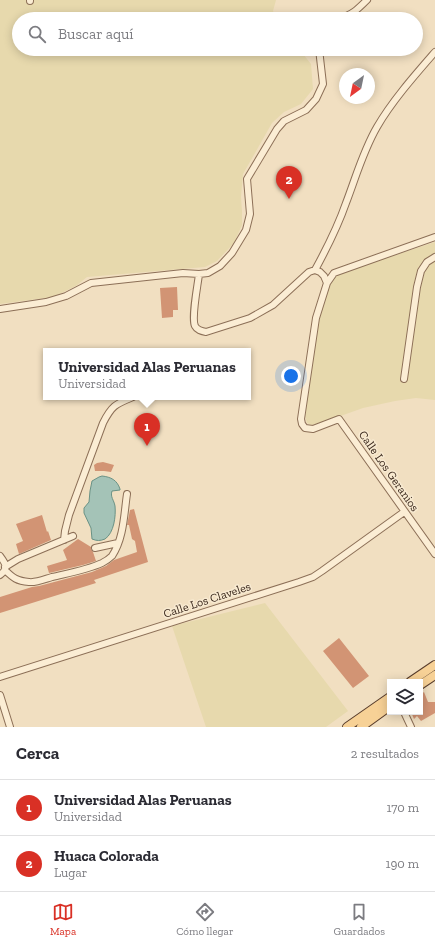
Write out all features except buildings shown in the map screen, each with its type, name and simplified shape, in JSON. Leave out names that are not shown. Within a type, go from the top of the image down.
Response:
[{"type":"main road","points":[[414,679],[435,665]]},
{"type":"main road","points":[[423,683],[435,675]]},
{"type":"main road","points":[[347,727],[387,698]]},
{"type":"main road","points":[[361,727],[387,708]]},
{"type":"street","points":[[355,12],[367,0]]},
{"type":"street","points":[[315,270],[346,205],[364,153],[377,126],[394,102],[435,52]]},
{"type":"street","points":[[0,309],[46,302],[66,296],[91,283],[183,273],[208,273],[220,266],[232,253],[246,230],[250,214],[247,179],[277,129],[284,121],[306,110],[316,99],[323,84],[320,56]]},
{"type":"street","points":[[199,274],[194,310],[194,325],[199,330],[206,332],[250,318],[273,305],[309,272],[315,270],[320,272],[324,276],[327,283],[334,274],[435,237]]},
{"type":"street","points":[[404,379],[417,287],[421,271],[427,262],[435,257]]},
{"type":"street","name":"Calle Los Geranios","points":[[327,283],[316,318],[301,420],[302,424],[305,428],[313,429],[339,420],[435,554]]},
{"type":"street","points":[[64,540],[69,515],[103,423],[113,407],[126,400]]},
{"type":"street","points":[[0,556],[11,577],[21,581],[31,582],[101,564],[112,556],[118,543],[122,532],[127,494]]},
{"type":"street","name":"Calle Los Claveles","points":[[0,677],[313,577],[404,512]]},
{"type":"street","points":[[0,575],[5,568],[18,559],[73,536]]},
{"type":"street","points":[[95,548],[118,543]]},
{"type":"street","points":[[0,695],[10,727]]},
{"type":"street","points":[[405,715],[411,727]]},
{"type":"shaded area","points":[[0,0],[276,0],[274,12],[12,12],[12,56],[305,56],[311,64],[313,89],[301,104],[284,112],[272,123],[243,174],[241,197],[242,225],[234,243],[217,261],[205,267],[87,277],[76,286],[53,297],[0,304]]},
{"type":"shaded area","points":[[435,242],[435,400],[416,398],[395,401],[363,408],[318,424],[311,425],[307,423],[305,416],[319,320],[332,279],[338,274]]},
{"type":"shaded area","points":[[102,476],[108,477],[117,483],[120,490],[112,491],[115,515],[112,529],[105,539],[97,540],[92,539],[91,528],[84,513],[84,508],[89,502],[92,481]]},
{"type":"shaded area","points":[[265,603],[348,711],[326,727],[206,727],[172,626]]},
{"type":"place","name":"Huaca Colorada","points":[[289,199]]},
{"type":"place","name":"Universidad Alas Peruanas","points":[[147,446]]}]
